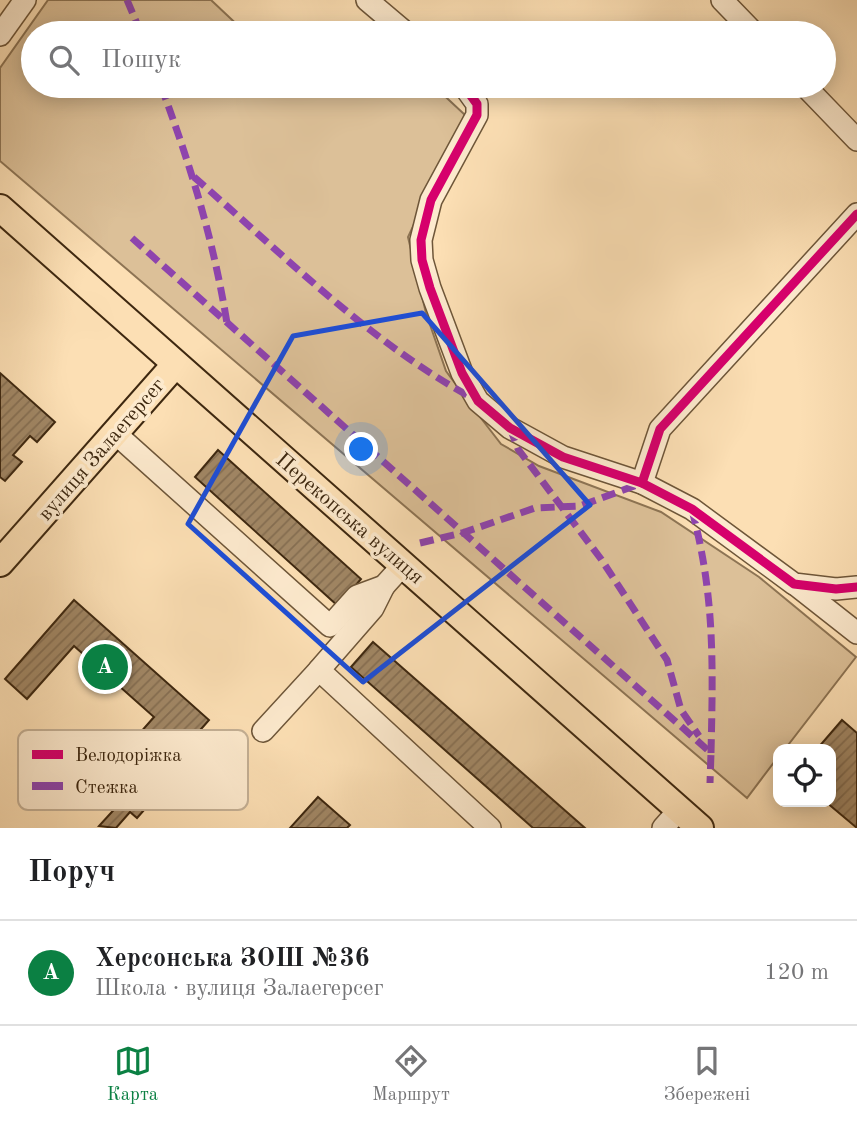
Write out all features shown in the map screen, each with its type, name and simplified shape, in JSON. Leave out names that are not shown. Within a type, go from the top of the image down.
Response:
[{"type":"main road","name":"Перекопська вулиця","points":[[0,208],[174,366],[403,565],[671,819],[700,828]]},
{"type":"main road","name":"вулиця Залаегерсег","points":[[0,563],[174,366]]},
{"type":"street","points":[[0,35],[25,0]]},
{"type":"street","points":[[367,0],[392,21]]},
{"type":"street","points":[[722,0],[742,21]]},
{"type":"street","points":[[473,98],[477,104],[477,115],[431,200],[421,240],[424,269],[462,373],[478,401],[510,428],[563,457],[642,483],[692,509],[857,633]]},
{"type":"street","points":[[817,98],[857,139]]},
{"type":"street","points":[[642,483],[660,429],[857,214]]},
{"type":"street","points":[[116,434],[330,626],[358,596],[384,586]]},
{"type":"street","points":[[263,732],[373,608],[384,586],[403,565]]},
{"type":"street","points":[[794,584],[857,587]]},
{"type":"street","points":[[319,670],[490,828]]},
{"type":"highlighted area","points":[[422,313],[590,505],[363,682],[188,524],[293,336]]},
{"type":"shaded area","points":[[48,0],[211,0],[233,21],[33,21]]},
{"type":"shaded area","points":[[21,38],[21,98],[447,98],[465,115],[408,237],[426,313],[446,371],[501,444],[539,466],[661,512],[759,577],[856,657],[789,744],[773,744],[773,764],[747,798],[0,161],[0,68]]},
{"type":"building","points":[[0,373],[55,422],[37,442],[30,436],[13,455],[22,462],[5,481],[0,477]]},
{"type":"building","points":[[218,450],[361,579],[338,606],[195,477]]},
{"type":"building","points":[[74,600],[209,720],[200,730],[143,730],[154,717],[74,646],[27,699],[5,679]]},
{"type":"building","points":[[373,642],[585,828],[533,828],[351,667]]},
{"type":"building","points":[[842,720],[857,733],[857,828],[832,807],[836,807],[836,744],[821,744]]},
{"type":"building","points":[[318,797],[350,825],[347,828],[290,828]]},
{"type":"building","points":[[114,810],[144,810],[137,818],[130,812],[116,828],[99,826]]},
{"type":"marked path","points":[[127,0],[136,21]]},
{"type":"marked path","points":[[165,98],[200,203],[227,323]]},
{"type":"marked path","points":[[194,177],[364,325],[437,378],[476,400]]},
{"type":"marked path","points":[[132,238],[711,753],[710,783]]},
{"type":"marked path","points":[[510,428],[518,449],[601,559],[667,660],[681,710],[699,736]]},
{"type":"marked path","points":[[420,543],[462,533],[535,508],[580,506],[642,483]]},
{"type":"marked path","points":[[692,510],[709,601],[712,660],[711,753]]},
{"type":"cycle path","points":[[473,98],[477,104],[477,115],[431,200],[421,240],[422,260],[430,288],[462,373],[478,401],[510,428],[563,457],[642,483],[692,509],[794,584],[836,589],[857,587]]},
{"type":"cycle path","points":[[642,483],[660,429],[857,214]]},
{"type":"place","name":"Херсонська ЗОШ №36","points":[[105,667]]}]
